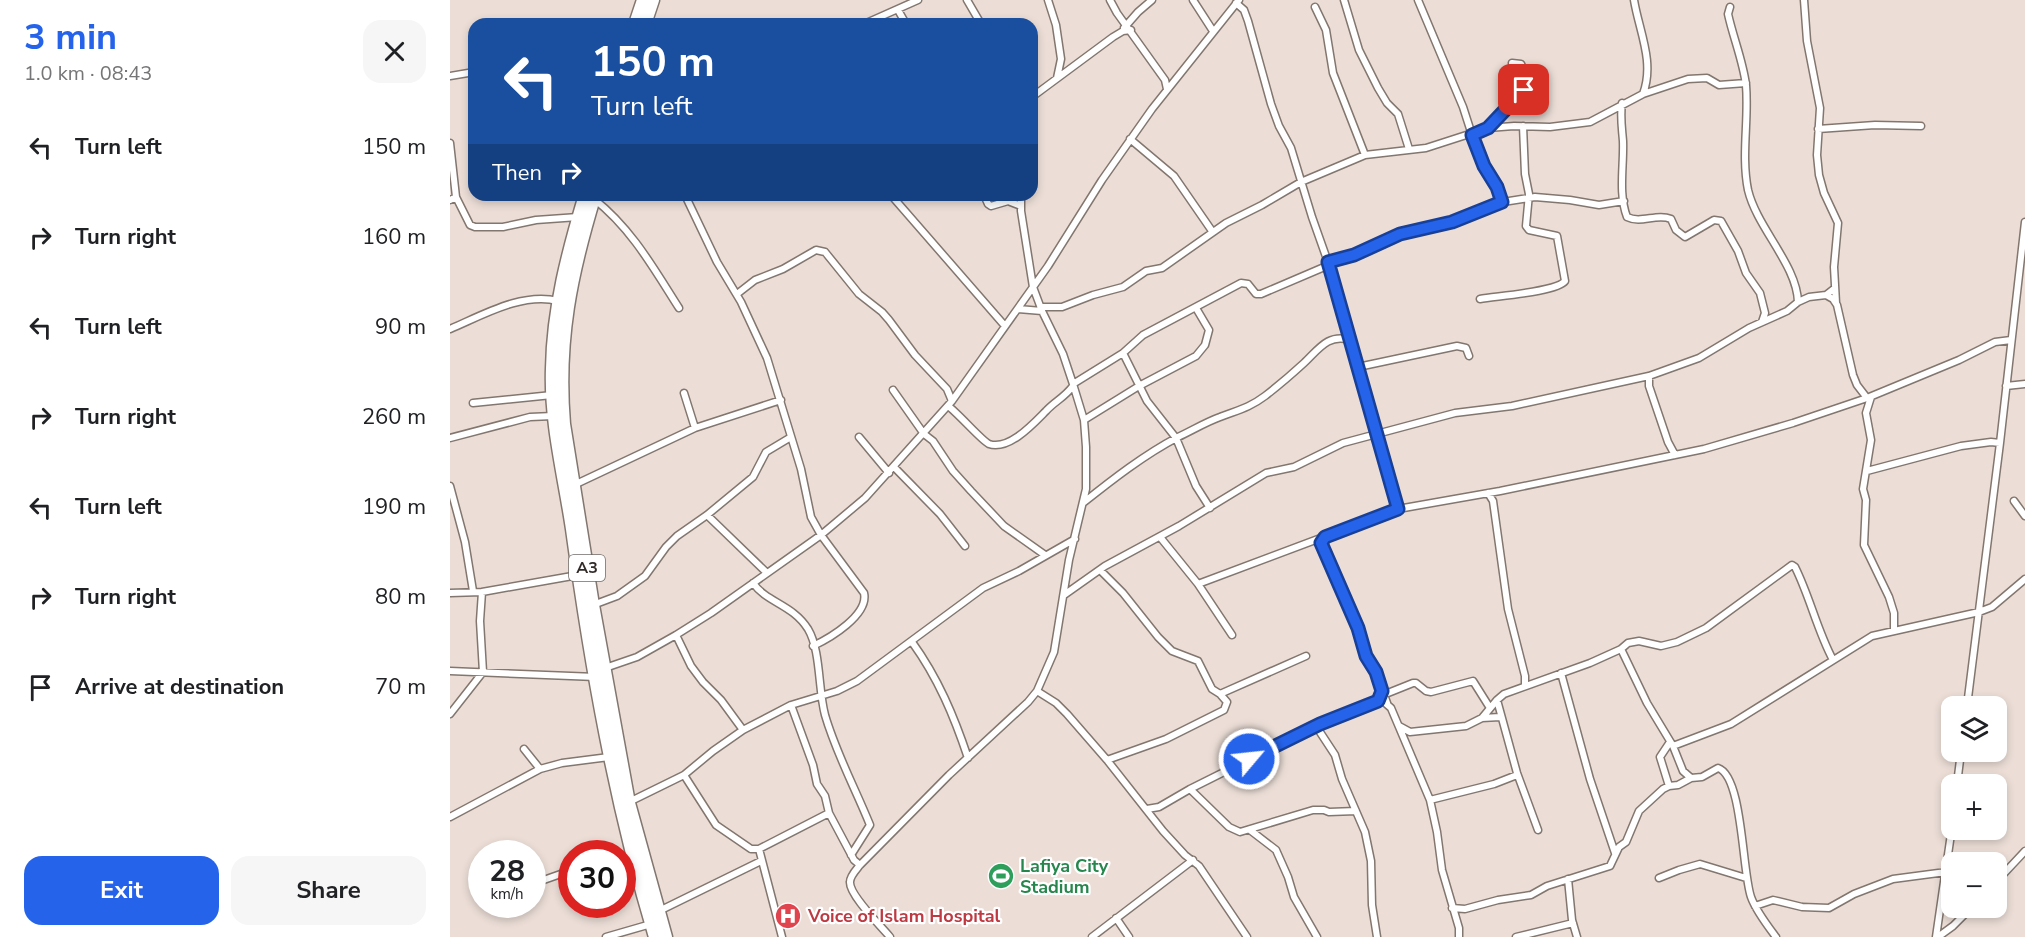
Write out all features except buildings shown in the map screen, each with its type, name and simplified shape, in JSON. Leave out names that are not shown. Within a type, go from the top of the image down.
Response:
[{"type":"highway","points":[[637,18],[643,0]]},
{"type":"highway","points":[[647,18],[652,0]]},
{"type":"highway","name":"A3","points":[[588,201],[579,217],[567,256],[558,301],[552,367],[553,416],[578,575],[629,803],[666,937]]},
{"type":"highway","name":"A3","points":[[590,201],[572,276],[562,355],[563,414],[593,605],[609,757],[623,840]]},
{"type":"highway","name":"A3","points":[[636,882],[655,937]]},
{"type":"street","points":[[900,0],[904,18]]},
{"type":"street","points":[[878,18],[918,0]]},
{"type":"street","points":[[967,0],[978,18]]},
{"type":"street","points":[[1048,0],[1056,25],[1061,59],[1057,78]]},
{"type":"street","points":[[1110,0],[1126,28],[1165,80],[1167,89]]},
{"type":"street","points":[[1038,92],[1126,28],[1152,0]]},
{"type":"street","points":[[1193,0],[1214,31]]},
{"type":"street","points":[[1344,0],[1359,50],[1387,103],[1398,114],[1409,149]]},
{"type":"street","points":[[1418,0],[1466,113],[1484,166],[1497,187],[1502,202]]},
{"type":"street","points":[[1634,0],[1647,55],[1647,82],[1643,94]]},
{"type":"street","points":[[1804,0],[1807,41],[1820,108],[1816,155],[1820,181],[1838,223],[1834,267],[1836,303],[1853,375],[1857,385],[1869,397]]},
{"type":"street","points":[[450,671],[600,673],[637,657],[676,635],[820,535],[865,498],[950,403],[1018,309],[1167,89],[1237,1],[1248,21],[1271,104],[1288,142],[1329,263],[1398,509]]},
{"type":"street","points":[[1315,7],[1326,30],[1333,73],[1365,155]]},
{"type":"street","points":[[1730,7],[1728,14],[1746,83],[1745,162],[1748,190],[1763,226],[1788,269],[1798,299]]},
{"type":"street","points":[[1061,59],[1072,67]]},
{"type":"street","points":[[1488,128],[1524,90],[1523,67],[1521,64],[1512,63]]},
{"type":"street","points":[[450,76],[468,73]]},
{"type":"street","points":[[1018,309],[1062,307],[1123,287],[1146,271],[1162,268],[1212,231],[1301,182],[1365,155],[1426,148],[1488,128],[1550,127],[1590,122],[1643,94],[1688,79],[1707,78],[1724,85],[1746,83]]},
{"type":"street","points":[[1165,80],[1175,80]]},
{"type":"street","points":[[1623,103],[1620,118],[1623,141],[1622,175],[1628,219],[1664,216],[1671,219],[1676,230],[1684,237],[1714,220],[1721,221],[1738,251],[1746,273],[1760,293],[1768,316]]},
{"type":"street","points":[[1610,111],[1620,118]]},
{"type":"street","points":[[1818,129],[1875,125],[1921,126]]},
{"type":"street","points":[[1480,299],[1534,292],[1564,283],[1557,236],[1528,230],[1526,226],[1532,198],[1528,191],[1525,174],[1522,126]]},
{"type":"street","points":[[1131,140],[1174,176],[1212,231]]},
{"type":"street","points":[[450,143],[453,198],[470,225],[494,228],[536,220],[579,217]]},
{"type":"street","points":[[737,294],[755,280],[783,269],[821,249],[859,294],[882,312],[915,355],[948,389],[950,403],[958,413],[986,442],[996,445],[1026,431],[1040,420],[1046,410],[1064,398],[1073,385],[1123,353],[1143,335],[1241,283],[1248,284],[1256,294],[1261,294],[1400,234],[1444,224],[1502,202],[1532,198],[1570,200],[1599,205],[1624,201]]},
{"type":"street","points":[[597,201],[636,241],[679,308]]},
{"type":"street","points":[[688,201],[717,262],[737,294],[767,358],[801,468],[811,517],[820,535],[864,593],[864,605],[848,624],[813,646]]},
{"type":"street","points":[[896,201],[1005,326]]},
{"type":"street","points":[[987,201],[991,206],[1008,201],[1021,206]]},
{"type":"street","points":[[890,937],[851,888],[851,877],[860,865],[1037,691],[1054,652],[1069,560],[1086,489],[1084,420],[1060,346],[1041,309],[1033,287],[1021,201]]},
{"type":"street","points":[[1968,696],[2025,222]]},
{"type":"street","points":[[1064,595],[1100,570],[1210,508],[1266,473],[1294,467],[1329,449],[1376,434],[1455,413],[1512,406],[1649,376],[1699,358],[1762,322],[1768,316],[1787,311],[1798,299],[1826,295],[1835,288]]},
{"type":"street","points":[[1826,295],[1836,303]]},
{"type":"street","points":[[450,329],[535,298],[558,301]]},
{"type":"street","points":[[1084,420],[1139,386],[1196,356],[1205,345],[1209,330],[1196,308]]},
{"type":"street","points":[[1342,338],[1347,331]]},
{"type":"street","points":[[1083,503],[1132,465],[1176,438],[1252,405],[1302,365],[1320,345],[1342,338],[1350,340]]},
{"type":"street","points":[[1198,585],[1398,509],[1704,449],[1869,397],[1959,360],[1995,342],[2011,340]]},
{"type":"street","points":[[1358,367],[1457,346],[1466,348],[1469,356]]},
{"type":"street","points":[[1123,353],[1147,401],[1176,438],[1196,486],[1210,508]]},
{"type":"street","points":[[1649,376],[1650,386],[1668,442],[1675,455]]},
{"type":"street","points":[[1641,378],[1650,386]]},
{"type":"street","points":[[2006,386],[2025,384]]},
{"type":"street","points":[[948,389],[960,389]]},
{"type":"street","points":[[893,390],[953,471],[1004,526],[1045,555]]},
{"type":"street","points":[[684,393],[695,428]]},
{"type":"street","points":[[473,403],[552,395]]},
{"type":"street","points":[[1869,397],[1866,413],[1871,440],[1863,489],[1866,500],[1864,545],[1889,597],[1894,613],[1894,630]]},
{"type":"street","points":[[1064,398],[1077,399]]},
{"type":"street","points":[[574,485],[695,428],[781,400]]},
{"type":"street","points":[[450,438],[530,417],[553,416]]},
{"type":"street","points":[[593,605],[627,590],[645,576],[677,536],[707,515],[753,477],[766,453],[791,437]]},
{"type":"street","points":[[860,437],[940,514],[965,546]]},
{"type":"street","points":[[1867,471],[1961,446],[2000,443]]},
{"type":"street","points":[[450,486],[465,542],[473,591]]},
{"type":"street","points":[[1488,493],[1493,501],[1508,609],[1525,676],[1525,686]]},
{"type":"street","points":[[2014,501],[2025,516]]},
{"type":"street","points":[[707,515],[767,573]]},
{"type":"street","points":[[1160,537],[1198,585],[1232,635]]},
{"type":"street","points":[[629,803],[684,775],[712,751],[743,730],[791,705],[820,694],[837,691],[857,681],[983,588],[1019,571],[1075,539]]},
{"type":"street","points":[[1321,540],[1358,628],[1366,656],[1376,672],[1382,693],[1399,726],[1430,800],[1442,870],[1459,928],[1459,937]]},
{"type":"street","points":[[1482,718],[1504,694],[1621,649],[1628,643],[1639,641],[1661,646],[1677,642],[1706,628],[1792,566],[1801,581],[1833,660]]},
{"type":"street","points":[[1100,570],[1123,593],[1172,651],[1198,661],[1212,688],[1227,702],[1221,712],[1166,739],[1107,760]]},
{"type":"street","points":[[450,593],[483,592],[578,575]]},
{"type":"street","points":[[1669,786],[1660,757],[1671,744],[1731,724],[1872,636],[1979,612],[1992,607],[2025,579]]},
{"type":"street","points":[[753,583],[758,591],[795,614],[809,631],[825,714],[841,761],[870,825],[851,855]]},
{"type":"street","points":[[450,714],[483,672],[480,621],[483,592]]},
{"type":"street","points":[[676,635],[691,666],[702,682],[721,700],[743,730]]},
{"type":"street","points":[[912,642],[935,677],[957,725],[968,758]]},
{"type":"street","points":[[1621,649],[1647,703],[1688,776]]},
{"type":"street","points":[[1220,694],[1306,656]]},
{"type":"street","points":[[1561,673],[1590,779],[1616,853]]},
{"type":"street","points":[[1525,676],[1534,683]]},
{"type":"street","points":[[1378,701],[1382,693],[1413,683],[1431,692],[1473,681],[1490,708]]},
{"type":"street","points":[[1037,691],[1056,703],[1107,760],[1154,820],[1185,855],[1199,866],[1247,937]]},
{"type":"street","points":[[1497,700],[1517,776],[1538,830]]},
{"type":"street","points":[[1147,809],[1159,807],[1316,726],[1378,701],[1387,704]]},
{"type":"street","points":[[791,705],[813,765],[817,784],[825,796],[829,813],[851,855],[860,865]]},
{"type":"street","points":[[1404,738],[1410,732],[1457,728],[1482,718],[1500,717]]},
{"type":"street","points":[[1316,726],[1335,755],[1365,832],[1371,861],[1371,896],[1377,937]]},
{"type":"street","points":[[1399,726],[1410,732]]},
{"type":"street","points":[[524,749],[540,769]]},
{"type":"street","points":[[450,817],[540,769],[561,763],[609,757]]},
{"type":"street","points":[[1452,908],[1465,909],[1498,900],[1531,896],[1547,886],[1607,867],[1619,847],[1626,842],[1639,811],[1654,796],[1669,786],[1676,786],[1688,776],[1702,777],[1718,768],[1724,770],[1732,788],[1741,821],[1746,878],[1755,906],[1776,937]]},
{"type":"street","points":[[684,775],[716,825],[751,849],[759,849],[829,813]]},
{"type":"street","points":[[1430,800],[1517,776]]},
{"type":"street","points":[[1190,789],[1229,827],[1240,832],[1313,810],[1356,811]]},
{"type":"street","points":[[1154,820],[1159,807]]},
{"type":"street","points":[[1250,830],[1276,850],[1294,897],[1317,937]]},
{"type":"street","points":[[759,849],[782,937]]},
{"type":"street","points":[[2007,870],[2025,851]]},
{"type":"street","points":[[1092,937],[1193,860]]},
{"type":"street","points":[[659,911],[761,861]]},
{"type":"street","points":[[1659,879],[1700,864],[1746,878]]},
{"type":"street","points":[[1755,906],[1773,900],[1802,907],[1829,908],[1854,894],[1893,879],[1941,873]]},
{"type":"street","points":[[1568,879],[1572,923],[1577,937]]},
{"type":"street","points":[[1937,937],[1941,908]]},
{"type":"street","points":[[1116,918],[1129,937]]},
{"type":"street","points":[[1937,937],[1953,927],[1962,918]]},
{"type":"street","points":[[1516,937],[1572,923]]},
{"type":"street","points":[[606,937],[651,924]]},
{"type":"place","name":"Lafiya City Stadium","points":[[1001,876]]},
{"type":"place","name":"Voice of Islam Hospital","points":[[788,916]]},
{"type":"route","points":[[1249,759],[1320,724],[1378,701],[1382,691],[1376,672],[1366,656],[1343,591],[1321,543],[1325,537],[1398,509],[1328,262],[1354,255],[1400,234],[1452,222],[1502,202],[1472,135],[1488,128],[1524,90]]}]
